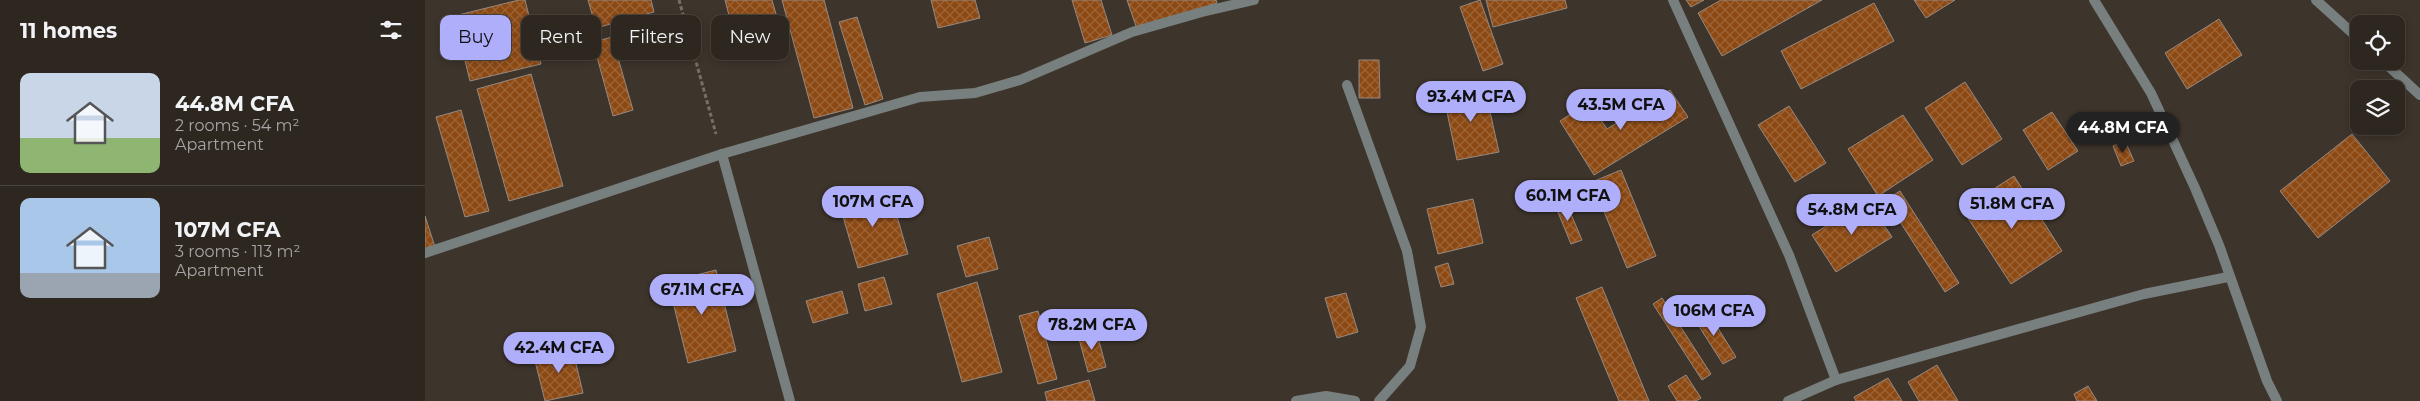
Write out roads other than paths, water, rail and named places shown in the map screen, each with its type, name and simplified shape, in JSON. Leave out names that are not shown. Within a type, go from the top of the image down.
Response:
[{"type":"street","points":[[425,253],[722,154],[919,97],[975,93],[1020,80],[1132,32],[1201,12],[1254,0]]},
{"type":"street","points":[[1673,0],[1789,255],[1837,380]]},
{"type":"street","points":[[2094,0],[2151,93],[2195,188],[2219,245],[2228,277],[2267,381],[2277,401]]},
{"type":"street","points":[[2316,0],[2350,31]]},
{"type":"street","points":[[2393,70],[2420,95]]},
{"type":"street","points":[[1347,85],[1407,251],[1421,327],[1410,366],[1379,401]]},
{"type":"street","points":[[722,154],[790,401]]},
{"type":"street","points":[[1788,401],[1837,380],[2144,294],[2228,277]]},
{"type":"street","points":[[1296,401],[1326,396],[1355,401]]}]
